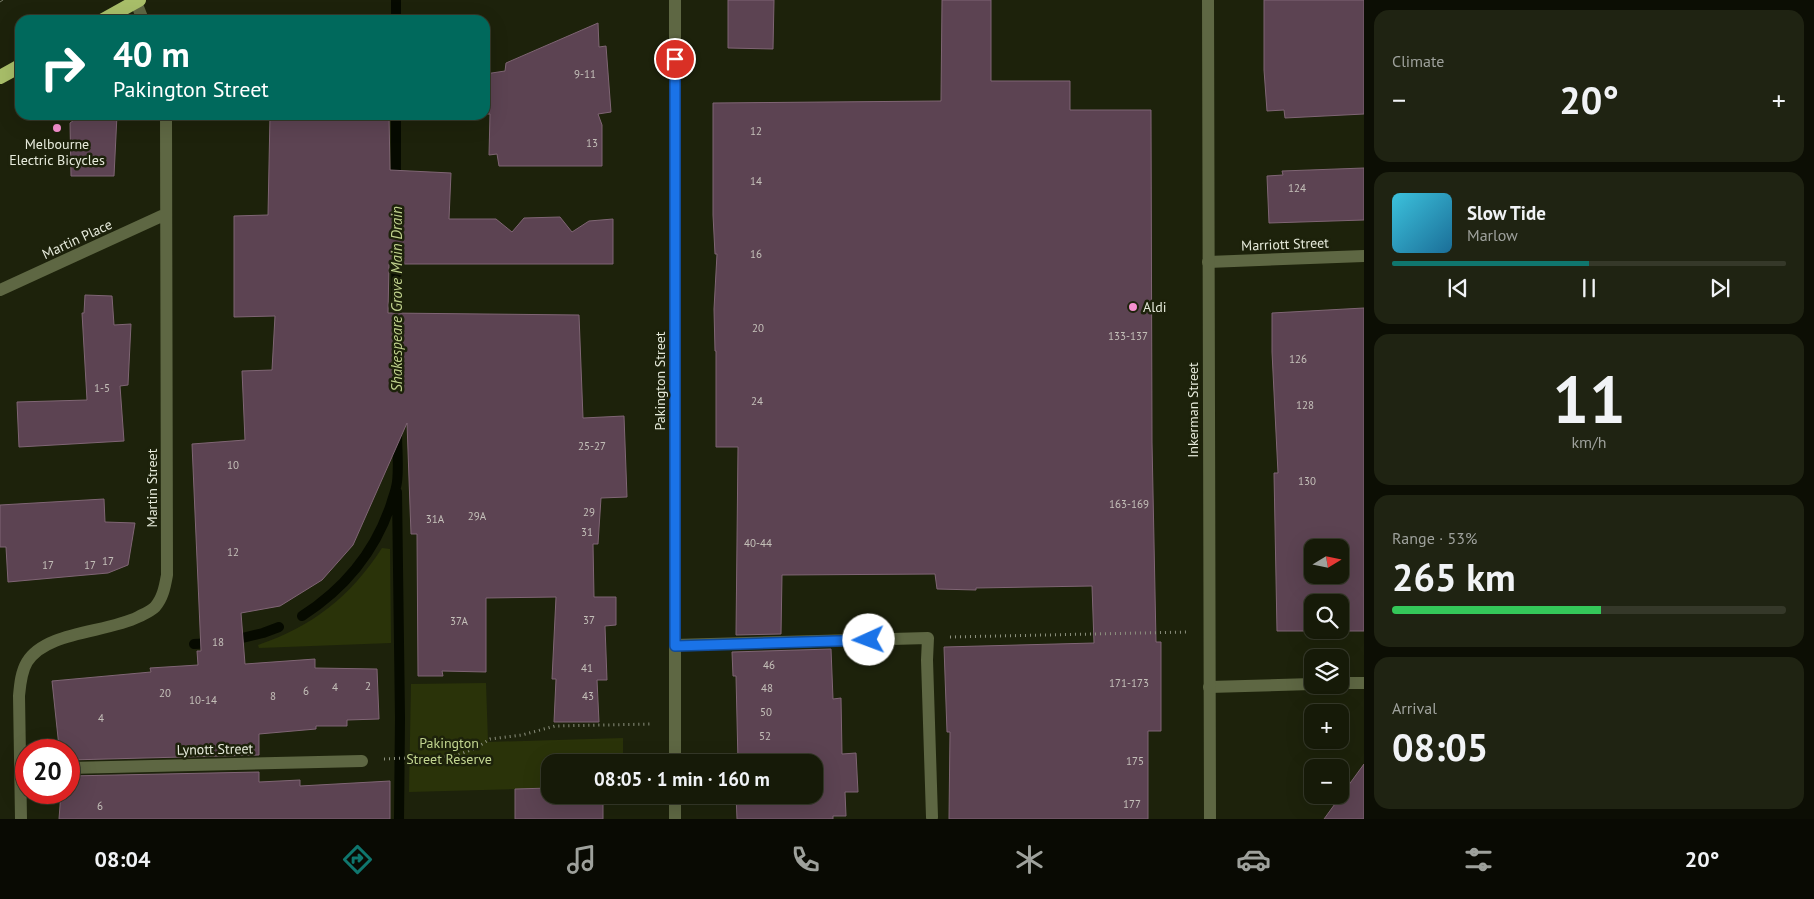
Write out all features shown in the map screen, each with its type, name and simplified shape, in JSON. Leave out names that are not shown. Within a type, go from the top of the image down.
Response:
[{"type":"highway","points":[[112,15],[137,1]]},
{"type":"highway","points":[[0,77],[15,69]]},
{"type":"street","name":"Pakington Street","points":[[675,0],[675,754]]},
{"type":"street","name":"Inkerman Street","points":[[1208,0],[1210,819]]},
{"type":"street","points":[[137,1],[141,15]]},
{"type":"street","name":"Martin Street","points":[[21,739],[18,696],[21,676],[26,663],[37,650],[51,642],[127,622],[155,607],[164,592],[167,575],[166,120]]},
{"type":"street","name":"Martin Place","points":[[0,290],[166,214]]},
{"type":"street","name":"Marriott Street","points":[[1208,262],[1364,256]]},
{"type":"street","points":[[675,646],[928,638],[932,817]]},
{"type":"street","points":[[1349,683],[1364,683]]},
{"type":"street","points":[[1209,687],[1304,684]]},
{"type":"street","name":"Lynott Street","points":[[80,768],[362,761]]},
{"type":"street","name":"Martin Street","points":[[21,819],[22,804]]},
{"type":"street","points":[[675,804],[676,819]]},
{"type":"path","points":[[928,638],[1209,632]]},
{"type":"path","points":[[382,759],[455,756],[476,748],[490,739],[522,735],[555,726],[675,724]]},
{"type":"green space","points":[[382,548],[390,549],[391,643],[259,648],[258,645],[296,629],[329,608],[357,581]]},
{"type":"green space","name":"Pakington Street Reserve","points":[[486,683],[488,742],[623,738],[623,754],[541,754],[541,788],[409,792],[411,684]]},
{"type":"building","points":[[728,0],[774,0],[773,49],[728,48]]},
{"type":"building","points":[[942,0],[991,0],[991,81],[1070,81],[1070,110],[1151,110],[1152,442],[1156,642],[1161,642],[1161,731],[1148,731],[1148,819],[949,819],[950,732],[947,732],[944,647],[1094,643],[1092,586],[976,588],[976,590],[937,589],[935,574],[782,575],[781,634],[736,635],[738,447],[716,447],[714,309],[717,254],[715,254],[713,215],[713,103],[941,101]]},
{"type":"building","points":[[1264,0],[1364,0],[1364,114],[1285,118],[1284,110],[1267,111],[1264,70]]},
{"type":"building","points":[[598,23],[599,47],[606,46],[611,112],[598,114],[602,125],[602,166],[499,166],[497,154],[489,155],[490,73],[505,71],[506,63]]},
{"type":"building","points":[[74,120],[117,120],[114,176],[71,176],[70,123]]},
{"type":"building","points":[[270,120],[389,120],[390,170],[451,173],[449,219],[496,219],[512,232],[524,218],[560,217],[572,232],[589,221],[613,219],[613,264],[389,264],[388,313],[579,315],[583,418],[624,416],[627,497],[601,498],[598,544],[593,544],[594,597],[616,597],[616,625],[605,626],[607,680],[597,680],[599,722],[554,722],[556,679],[552,679],[556,597],[486,598],[486,672],[442,671],[443,676],[418,676],[417,534],[411,534],[407,423],[353,545],[322,580],[280,606],[241,613],[245,664],[315,659],[315,668],[377,669],[379,719],[347,720],[347,726],[316,726],[316,729],[259,734],[259,755],[80,760],[80,739],[58,739],[52,681],[151,672],[150,668],[198,665],[197,651],[201,651],[192,444],[245,440],[242,371],[272,370],[275,316],[234,317],[234,216],[268,215]]},
{"type":"building","points":[[1364,168],[1364,220],[1269,223],[1267,176],[1283,175],[1282,171]]},
{"type":"building","points":[[85,295],[112,296],[114,325],[131,324],[128,385],[120,386],[124,441],[19,447],[17,402],[87,400],[82,313],[84,313]]},
{"type":"building","points":[[1364,308],[1364,631],[1349,631],[1349,594],[1304,594],[1304,631],[1277,631],[1274,473],[1278,473],[1272,313]]},
{"type":"building","points":[[104,499],[105,522],[135,523],[128,565],[108,573],[8,582],[6,547],[0,547],[0,505]]},
{"type":"building","points":[[831,649],[833,699],[841,698],[842,754],[856,753],[858,792],[845,792],[846,816],[833,816],[833,819],[737,819],[736,804],[823,804],[823,754],[738,754],[736,676],[733,676],[732,652]]},
{"type":"building","points":[[1364,764],[1364,819],[1324,819],[1335,804],[1349,804],[1349,785]]},
{"type":"building","points":[[259,772],[259,782],[300,780],[300,786],[390,781],[390,819],[59,819],[60,804],[80,804],[80,776]]},
{"type":"building","points":[[541,788],[541,804],[603,804],[603,819],[515,819],[515,789]]},
{"type":"waterway","name":"Shakespeare Grove Main Drain","points":[[396,0],[396,15]]},
{"type":"waterway","name":"Shakespeare Grove Main Drain","points":[[396,120],[396,183]]},
{"type":"waterway","name":"Shakespeare Grove Main Drain","points":[[396,252],[397,325]]},
{"type":"waterway","name":"Shakespeare Grove Main Drain","points":[[302,616],[331,594],[344,581],[356,568],[376,538],[397,485],[397,432]]},
{"type":"waterway","name":"Shakespeare Grove Main Drain","points":[[397,492],[400,718],[399,819]]},
{"type":"waterway","points":[[230,641],[279,627]]},
{"type":"waterway","points":[[194,644],[213,643]]},
{"type":"place","name":"Melbourne Electric Bicycles","points":[[57,128]]},
{"type":"place","name":"Aldi","points":[[1133,307]]},
{"type":"route","points":[[675,59],[675,646],[869,640]]}]
